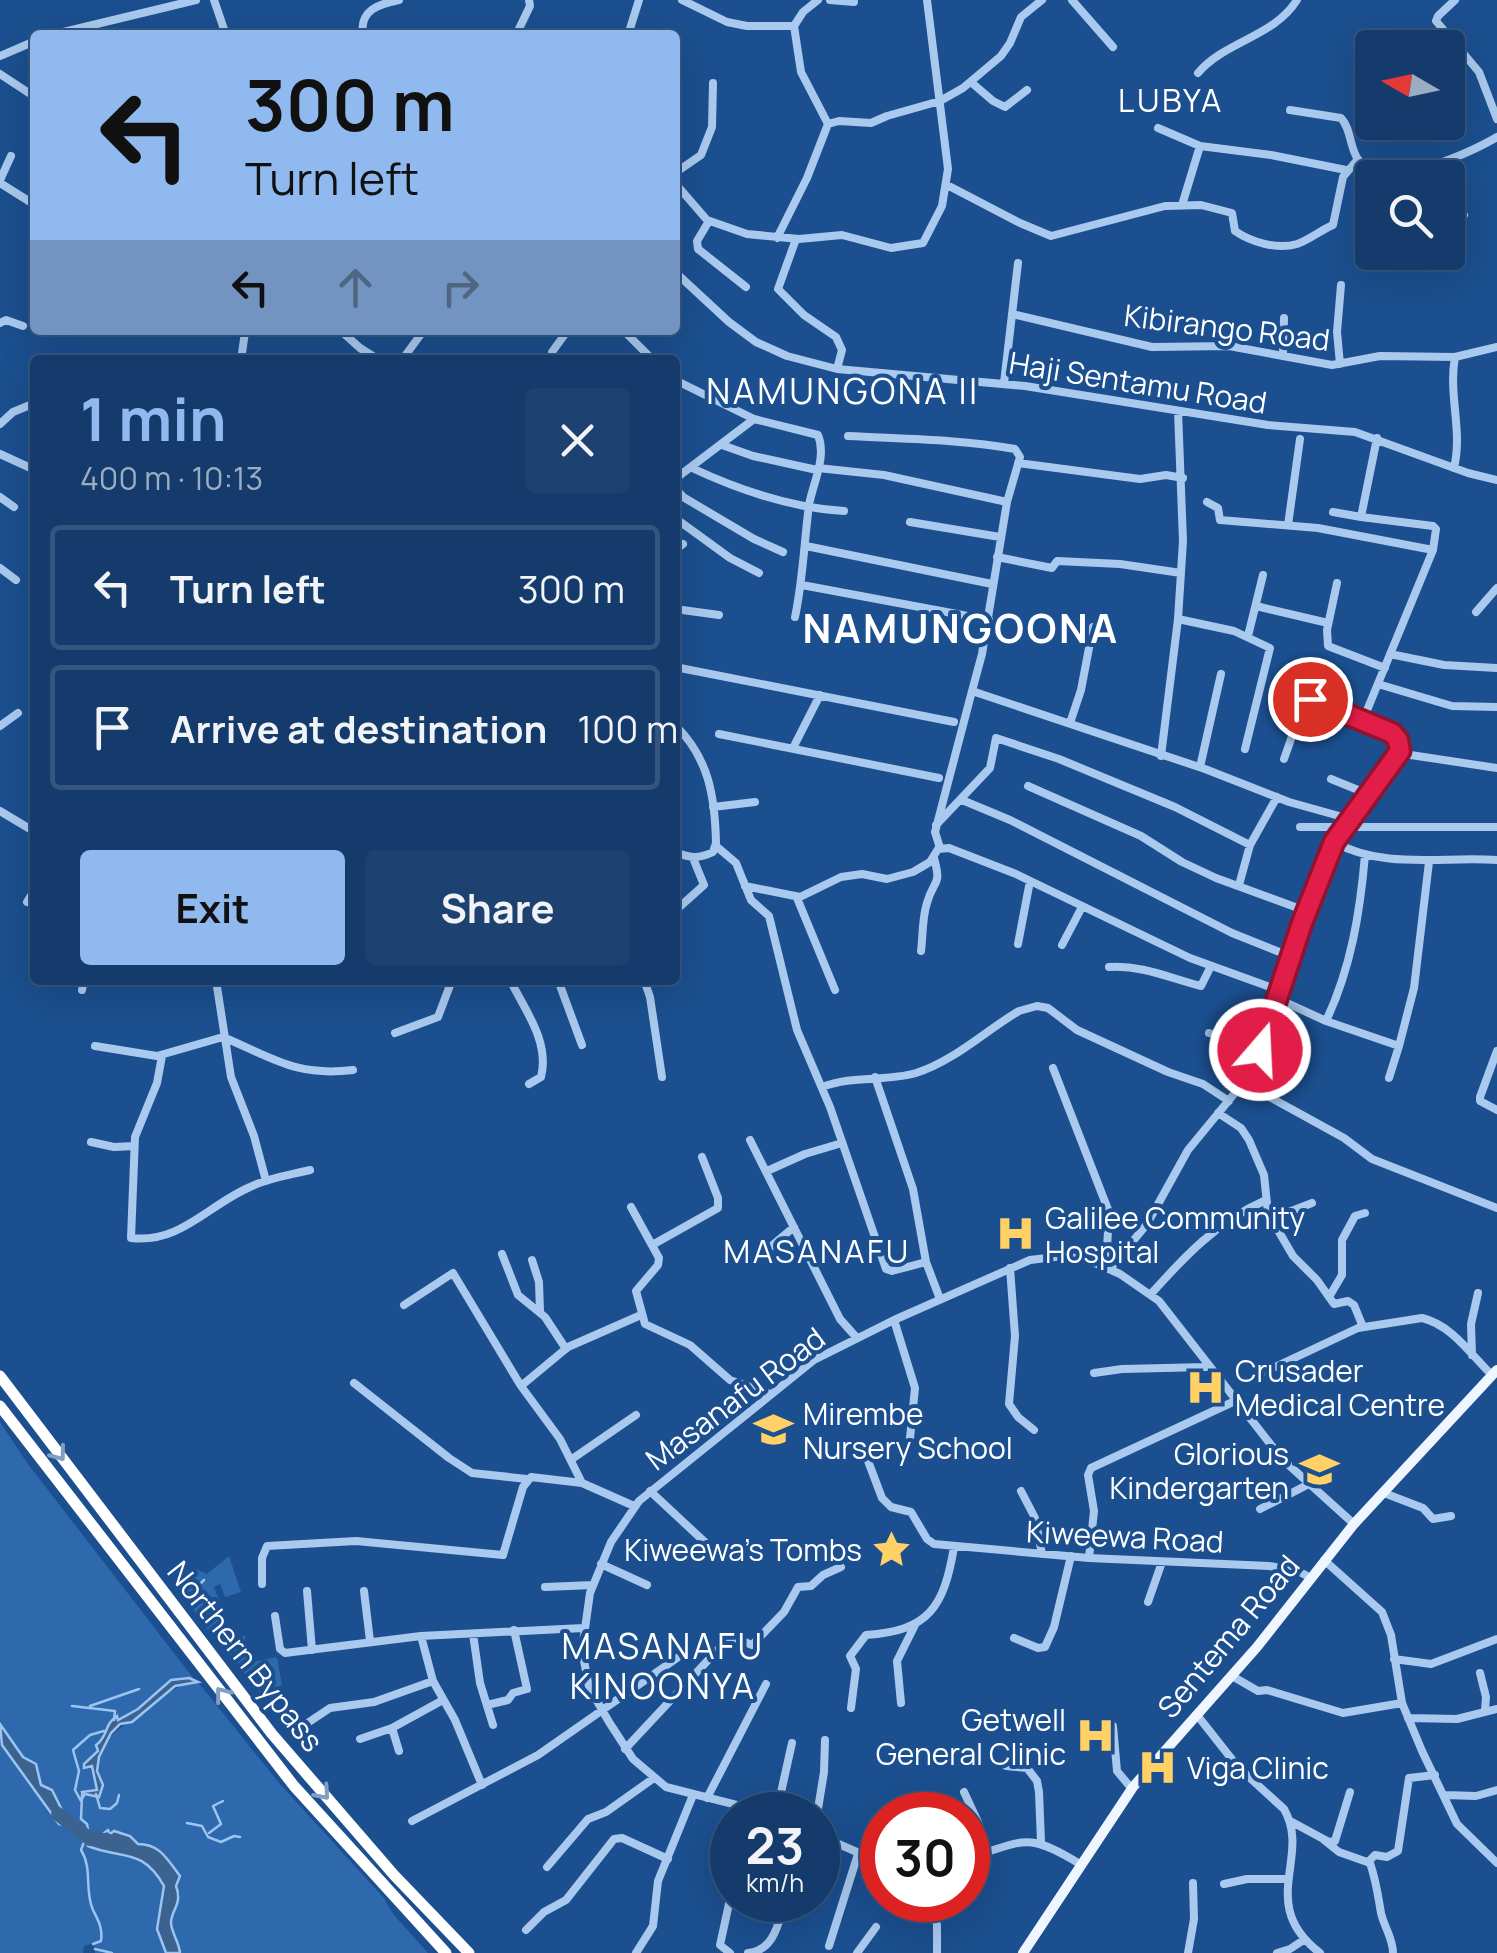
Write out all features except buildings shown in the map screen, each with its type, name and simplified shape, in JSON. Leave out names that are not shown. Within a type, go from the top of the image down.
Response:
[{"type":"highway","name":"Northern Bypass","points":[[0,1376],[272,1734],[394,1875],[469,1953]]},
{"type":"highway","name":"Northern Bypass","points":[[0,1406],[294,1786],[446,1953]]},
{"type":"main road","name":"Sentema Road","points":[[1022,1953],[1132,1789],[1232,1676],[1354,1524],[1494,1373]]},
{"type":"street","points":[[72,30],[196,0]]},
{"type":"street","points":[[214,0],[224,30]]},
{"type":"street","points":[[362,30],[368,12],[380,4],[399,0]]},
{"type":"street","points":[[518,30],[530,0]]},
{"type":"street","points":[[630,30],[639,0]]},
{"type":"street","points":[[682,0],[726,22],[747,26],[794,26],[818,0]]},
{"type":"street","points":[[830,0],[854,2]]},
{"type":"street","points":[[680,189],[709,221],[746,234],[796,239],[842,234],[891,248],[916,246],[929,237],[948,185],[927,0]]},
{"type":"street","points":[[828,124],[872,124],[940,101],[972,82],[1006,50],[1026,12],[1042,0]]},
{"type":"street","points":[[1072,0],[1113,47]]},
{"type":"street","points":[[1198,73],[1216,56],[1278,21],[1297,0]]},
{"type":"street","points":[[1455,0],[1436,21],[1479,72],[1497,119]]},
{"type":"street","points":[[777,238],[828,124],[802,72],[794,26]]},
{"type":"street","points":[[0,56],[30,43]]},
{"type":"street","points":[[0,74],[30,94]]},
{"type":"street","points":[[972,82],[992,101],[1005,107],[1027,90]]},
{"type":"street","points":[[680,170],[701,155],[712,127],[713,83]]},
{"type":"street","points":[[948,185],[1020,224],[1051,236],[1166,206],[1213,206],[1230,211],[1236,233],[1258,242],[1297,244],[1334,223],[1346,170],[1358,158],[1348,126],[1341,118],[1290,110]]},
{"type":"street","points":[[1158,128],[1200,146],[1346,170]]},
{"type":"street","points":[[1454,160],[1497,137]]},
{"type":"street","points":[[1182,205],[1200,146]]},
{"type":"street","points":[[11,156],[0,182],[30,202]]},
{"type":"street","points":[[709,221],[698,249],[746,287]]},
{"type":"street","points":[[796,239],[778,289],[804,315],[836,337],[842,350],[837,369]]},
{"type":"street","points":[[1004,384],[1018,263]]},
{"type":"street","name":"Haji Sentamu Road","points":[[680,277],[756,342],[787,356],[837,369],[1004,384],[1268,425],[1355,432],[1497,480]]},
{"type":"street","points":[[1340,364],[1337,332],[1341,286]]},
{"type":"street","name":"Kibirango Road","points":[[1012,314],[1152,347],[1229,346],[1320,364],[1380,356],[1454,357],[1497,348]]},
{"type":"street","points":[[1283,354],[1284,318]]},
{"type":"street","points":[[0,323],[6,320],[23,326]]},
{"type":"street","points":[[346,335],[370,355]]},
{"type":"street","points":[[629,335],[648,355]]},
{"type":"street","points":[[1454,357],[1452,388],[1459,435],[1454,468]]},
{"type":"street","points":[[680,382],[754,419],[818,435],[822,450],[809,509],[795,617]]},
{"type":"street","points":[[0,424],[13,412],[30,405]]},
{"type":"street","points":[[1162,756],[1181,573],[1178,411]]},
{"type":"street","points":[[680,476],[754,419]]},
{"type":"street","points":[[848,436],[970,441],[1015,449],[1020,454],[1006,502],[988,620],[934,832],[940,848]]},
{"type":"street","points":[[1361,516],[1377,438]]},
{"type":"street","points":[[1288,526],[1300,439]]},
{"type":"street","points":[[722,445],[753,456],[818,469],[884,475],[1006,502]]},
{"type":"street","points":[[0,454],[30,468]]},
{"type":"street","points":[[1018,463],[1140,480],[1182,478]]},
{"type":"street","points":[[692,468],[726,484],[809,509],[844,511]]},
{"type":"street","points":[[680,494],[783,552]]},
{"type":"street","points":[[0,497],[14,506]]},
{"type":"street","points":[[1207,502],[1216,504],[1220,520],[1288,526],[1432,550]]},
{"type":"street","points":[[1333,512],[1436,529],[1432,550],[1364,720]]},
{"type":"street","points":[[1343,534],[1346,514]]},
{"type":"street","points":[[680,522],[730,558],[759,573]]},
{"type":"street","points":[[910,522],[1000,537]]},
{"type":"street","points":[[806,546],[992,584]]},
{"type":"street","points":[[997,556],[1052,568],[1057,561],[1120,564],[1181,573]]},
{"type":"street","points":[[0,568],[16,580]]},
{"type":"street","points":[[1248,636],[1263,575]]},
{"type":"street","points":[[1336,582],[1326,643],[1331,649],[1385,668]]},
{"type":"street","points":[[802,584],[988,620]]},
{"type":"street","points":[[1476,612],[1497,588]]},
{"type":"street","points":[[1256,606],[1328,624]]},
{"type":"street","points":[[680,610],[719,615]]},
{"type":"street","points":[[1178,619],[1248,636],[1269,646],[1245,749]]},
{"type":"street","points":[[1070,723],[1094,627]]},
{"type":"street","points":[[1390,654],[1444,665],[1497,668]]},
{"type":"street","points":[[680,668],[954,722]]},
{"type":"street","points":[[1200,767],[1221,674]]},
{"type":"street","points":[[1378,684],[1452,706],[1497,707]]},
{"type":"street","points":[[972,690],[1350,819]]},
{"type":"street","points":[[793,748],[820,695]]},
{"type":"street","points":[[1284,758],[1308,700],[1396,736],[1399,756]]},
{"type":"street","points":[[0,726],[18,713]]},
{"type":"street","points":[[680,730],[690,741],[713,789],[716,846],[711,853],[693,858],[680,854]]},
{"type":"street","points":[[719,734],[940,778]]},
{"type":"street","points":[[936,825],[990,768],[996,738],[1059,759],[1175,807],[1250,846]]},
{"type":"street","points":[[1108,1268],[1147,1224],[1188,1150],[1244,1083],[1265,1038],[1306,911],[1334,842],[1368,794],[1399,756],[1409,754],[1497,768]]},
{"type":"street","points":[[1331,779],[1368,794]]},
{"type":"street","points":[[1028,786],[1141,836],[1182,862],[1306,911]]},
{"type":"street","points":[[1239,884],[1250,846],[1277,797]]},
{"type":"street","points":[[962,800],[1010,820],[1232,933],[1292,957]]},
{"type":"street","points":[[714,808],[755,802]]},
{"type":"street","points":[[0,811],[30,829]]},
{"type":"street","points":[[1300,827],[1497,826]]},
{"type":"street","points":[[1334,842],[1366,855],[1429,862],[1497,860]]},
{"type":"street","points":[[716,846],[735,862],[752,903],[769,916],[792,1015],[822,1087],[886,1268],[898,1270],[926,1262]]},
{"type":"street","points":[[745,886],[797,898],[841,877],[862,874],[886,879],[913,872],[934,858],[940,848]]},
{"type":"street","points":[[940,848],[960,850],[1280,995],[1326,1021],[1399,1046]]},
{"type":"street","points":[[1326,1021],[1343,982],[1357,930],[1366,855]]},
{"type":"street","points":[[680,907],[704,886],[693,858]]},
{"type":"street","points":[[921,951],[927,902],[939,874],[934,858]]},
{"type":"street","points":[[1389,1078],[1414,988],[1429,862]]},
{"type":"street","points":[[1018,944],[1030,881]]},
{"type":"street","points":[[27,902],[30,897]]},
{"type":"street","points":[[797,898],[835,990]]},
{"type":"street","points":[[1062,945],[1082,908]]},
{"type":"street","points":[[1109,967],[1152,969],[1201,986],[1210,966]]},
{"type":"street","points":[[217,985],[231,1077],[266,1181]]},
{"type":"street","points":[[395,1033],[438,1017],[450,985]]},
{"type":"street","points":[[513,985],[533,1022],[544,1059],[541,1077],[529,1084]]},
{"type":"street","points":[[560,985],[582,1045]]},
{"type":"street","points":[[646,985],[662,1077]]},
{"type":"street","points":[[822,1087],[920,1071],[1019,1011],[1042,1006],[1077,1030],[1203,1084],[1229,1101]]},
{"type":"street","points":[[1209,1033],[1228,1038],[1265,1038]]},
{"type":"street","points":[[94,1046],[162,1056],[224,1037],[294,1069],[325,1073],[353,1070]]},
{"type":"street","points":[[1497,1050],[1480,1102],[1497,1110]]},
{"type":"street","points":[[162,1056],[134,1146],[129,1236],[134,1239],[186,1229],[216,1206],[266,1181],[310,1170]]},
{"type":"street","points":[[1054,1068],[1109,1212],[1108,1268]]},
{"type":"street","points":[[875,1077],[915,1195],[926,1262],[940,1299]]},
{"type":"street","points":[[1244,1083],[1344,1138],[1372,1159],[1497,1208]]},
{"type":"street","points":[[1218,1113],[1241,1128],[1250,1140],[1262,1169],[1264,1201],[1293,1256],[1337,1305],[1351,1302],[1363,1327]]},
{"type":"street","points":[[750,1140],[840,1319],[857,1337]]},
{"type":"street","points":[[91,1142],[134,1146]]},
{"type":"street","points":[[767,1171],[842,1143]]},
{"type":"street","points":[[654,1244],[718,1208],[702,1157]]},
{"type":"street","points":[[1151,1294],[1215,1228],[1230,1216],[1264,1201]]},
{"type":"street","points":[[1273,1223],[1281,1215],[1312,1203]]},
{"type":"street","points":[[631,1207],[654,1244],[659,1262],[636,1290],[641,1315],[650,1328],[690,1346],[730,1380],[770,1394]]},
{"type":"street","points":[[1329,1297],[1342,1275],[1344,1234],[1355,1216],[1365,1213]]},
{"type":"street","points":[[762,1254],[794,1227]]},
{"type":"street","points":[[502,1254],[518,1295],[540,1312],[566,1349]]},
{"type":"street","name":"Masanafu Road","points":[[710,1799],[674,1790],[654,1778],[626,1749],[602,1712],[585,1675],[584,1628],[601,1564],[634,1506],[814,1360],[1010,1268],[1048,1256],[1064,1256],[1108,1268],[1151,1294],[1168,1310],[1207,1367],[1282,1459],[1354,1524]]},
{"type":"street","points":[[532,1260],[539,1282],[540,1312]]},
{"type":"street","points":[[1010,1268],[1014,1336],[1009,1404],[1018,1418],[1034,1430]]},
{"type":"street","points":[[404,1305],[453,1274],[572,1458],[582,1483]]},
{"type":"street","points":[[1472,1355],[1471,1324],[1478,1293]]},
{"type":"street","points":[[522,1386],[566,1349],[641,1315]]},
{"type":"street","points":[[1260,1374],[1363,1327],[1426,1318],[1460,1341],[1494,1373]]},
{"type":"street","points":[[894,1320],[915,1388],[910,1438]]},
{"type":"street","points":[[1094,1373],[1207,1367]]},
{"type":"street","points":[[354,1383],[448,1458],[472,1472],[582,1483],[634,1506]]},
{"type":"street","points":[[1089,1558],[1094,1511],[1089,1470],[1234,1400]]},
{"type":"street","points":[[572,1458],[636,1415]]},
{"type":"street","name":"Kiweewa Road","points":[[862,1446],[882,1498],[891,1506],[911,1512],[934,1544],[1089,1558],[1269,1566],[1311,1578]]},
{"type":"street","points":[[262,1584],[262,1554],[267,1546],[356,1540],[503,1556],[527,1479]]},
{"type":"street","points":[[1260,1509],[1309,1484]]},
{"type":"street","points":[[650,1491],[726,1557]]},
{"type":"street","points":[[1021,1491],[1035,1518],[1042,1554]]},
{"type":"street","points":[[1384,1493],[1423,1508],[1430,1518],[1451,1516]]},
{"type":"street","points":[[851,1708],[856,1668],[850,1656],[866,1635],[898,1632],[928,1614],[940,1599],[950,1574],[954,1547]]},
{"type":"street","points":[[1014,1638],[1045,1647],[1072,1556]]},
{"type":"street","points":[[1324,1560],[1382,1612],[1391,1635],[1408,1718],[1458,1824],[1497,1863]]},
{"type":"street","points":[[1148,1602],[1162,1562]]},
{"type":"street","points":[[601,1564],[647,1585]]},
{"type":"street","points":[[626,1749],[726,1641],[735,1638],[752,1645],[784,1612],[798,1587],[811,1586],[823,1575],[841,1568]]},
{"type":"street","points":[[545,1586],[593,1585]]},
{"type":"street","points":[[306,1591],[312,1650]]},
{"type":"street","points":[[364,1591],[370,1641]]},
{"type":"street","points":[[275,1616],[282,1652],[421,1636],[584,1628]]},
{"type":"street","points":[[901,1703],[897,1661],[915,1625]]},
{"type":"street","points":[[487,1705],[508,1700],[512,1693],[526,1688],[514,1630]]},
{"type":"street","points":[[473,1634],[480,1682],[493,1725]]},
{"type":"street","points":[[421,1636],[434,1681],[482,1785]]},
{"type":"street","points":[[1394,1659],[1431,1664],[1497,1638]]},
{"type":"street","points":[[412,1821],[538,1755],[676,1658]]},
{"type":"street","points":[[1480,1673],[1486,1697],[1484,1710]]},
{"type":"street","points":[[1232,1676],[1258,1692],[1268,1690],[1337,1712],[1402,1702]]},
{"type":"street","points":[[300,1728],[330,1708],[374,1702],[434,1681]]},
{"type":"street","points":[[707,1798],[766,1684]]},
{"type":"street","points":[[360,1739],[392,1728],[444,1700]]},
{"type":"street","points":[[1408,1718],[1456,1719],[1497,1709]]},
{"type":"street","points":[[1198,1714],[1228,1756],[1284,1809],[1292,1822],[1294,1835],[1286,1879],[1289,1908],[1305,1938],[1320,1953]]},
{"type":"street","points":[[1113,1726],[1117,1771],[1132,1789]]},
{"type":"street","points":[[392,1728],[399,1751]]},
{"type":"street","points":[[821,1792],[825,1740]]},
{"type":"street","points":[[781,1792],[792,1743]]},
{"type":"street","points":[[1006,1766],[1027,1768],[1036,1781],[1040,1842]]},
{"type":"street","points":[[1368,1862],[1375,1855],[1387,1857],[1398,1851],[1409,1778],[1435,1775]]},
{"type":"street","points":[[547,1867],[588,1819],[606,1812],[654,1778]]},
{"type":"street","points":[[1445,1794],[1474,1796],[1497,1790]]},
{"type":"street","points":[[1324,1840],[1336,1839],[1350,1792]]},
{"type":"street","points":[[636,1953],[653,1926],[657,1887],[693,1795]]},
{"type":"street","points":[[1292,1822],[1339,1852],[1368,1862],[1376,1879],[1393,1953]]},
{"type":"street","points":[[526,1930],[544,1912],[563,1903],[614,1839],[622,1838],[668,1859]]},
{"type":"street","points":[[990,1851],[1025,1841],[1040,1842],[1080,1864]]},
{"type":"street","points":[[829,1946],[858,1854],[840,1845]]},
{"type":"street","points":[[1224,1884],[1247,1879],[1286,1879]]},
{"type":"street","points":[[1188,1953],[1194,1919],[1193,1883]]},
{"type":"street","points":[[725,1922],[720,1945],[730,1953]]},
{"type":"street","points":[[748,1953],[768,1945],[777,1922]]},
{"type":"street","points":[[936,1922],[937,1953]]},
{"type":"street","points":[[857,1953],[876,1926]]},
{"type":"street","points":[[1277,1953],[1290,1950],[1305,1938]]},
{"type":"shaded area","points":[[0,1422],[194,1679],[170,1680],[138,1709],[118,1720],[113,1718],[106,1729],[98,1732],[104,1736],[87,1762],[97,1790],[85,1793],[92,1796],[103,1785],[98,1759],[114,1733],[174,1689],[198,1682],[279,1783],[383,1897],[428,1953],[180,1953],[172,1924],[180,1895],[176,1886],[180,1876],[158,1850],[114,1834],[87,1841],[95,1849],[130,1854],[153,1867],[164,1886],[157,1929],[166,1953],[95,1953],[94,1943],[84,1946],[83,1953],[0,1953],[0,1741],[36,1789],[49,1814],[69,1825],[53,1790],[41,1785],[36,1764],[23,1757],[0,1724]]},
{"type":"shaded area","points":[[229,1556],[241,1592],[225,1597],[220,1584],[214,1587],[227,1622],[225,1626],[232,1637],[245,1636],[247,1663],[277,1657],[282,1685],[262,1696],[233,1652],[227,1653],[218,1644],[172,1580],[196,1569],[207,1574]]},
{"type":"shaded area","points":[[189,1678],[198,1682],[175,1686],[132,1722],[120,1724],[111,1733],[99,1757],[97,1771],[103,1785],[99,1797],[83,1797],[82,1792],[97,1790],[92,1766],[84,1768],[84,1764],[98,1751],[96,1745],[113,1719],[138,1709],[171,1680]]},
{"type":"shaded area","points":[[0,1724],[23,1757],[36,1764],[41,1785],[52,1790],[70,1826],[59,1824],[2,1745]]},
{"type":"shaded area","points":[[108,1830],[158,1850],[180,1876],[171,1923],[180,1953],[166,1953],[157,1929],[164,1886],[156,1874],[139,1860],[88,1846],[89,1836]]},
{"type":"waterway","points":[[204,1580],[197,1587],[221,1625],[218,1631],[230,1653]]},
{"type":"waterway","points":[[90,1706],[139,1689]]},
{"type":"waterway","points":[[72,1706],[115,1711],[114,1720]]},
{"type":"waterway","points":[[81,1801],[75,1790],[79,1771],[73,1750],[90,1735],[104,1731]]},
{"type":"waterway","points":[[96,1794],[100,1808],[110,1809],[119,1795]]},
{"type":"waterway","points":[[82,1795],[81,1819],[87,1824],[90,1839]]},
{"type":"waterway","points":[[209,1833],[221,1824],[213,1806],[223,1801]]},
{"type":"waterway","points":[[58,1814],[90,1839],[107,1840]]},
{"type":"waterway","points":[[187,1823],[202,1826],[208,1837],[221,1842],[240,1837]]},
{"type":"waterway","points":[[86,1837],[81,1850],[87,1865],[90,1902],[101,1932],[101,1941],[93,1944]]},
{"type":"waterway","points":[[95,1949],[112,1953]]},
{"type":"place","name":"Galilee Community Hospital","points":[[1015,1234]]},
{"type":"place","name":"Crusader Medical Centre","points":[[1205,1387]]},
{"type":"place","name":"Mirembe Nursery School","points":[[773,1430]]},
{"type":"place","name":"Glorious Kindergarten","points":[[1319,1470]]},
{"type":"place","name":"Kiweewa's Tombs","points":[[892,1549]]},
{"type":"place","name":"Getwell General Clinic","points":[[1096,1736]]},
{"type":"place","name":"Viga Clinic","points":[[1157,1767]]},
{"type":"district","name":"LUBYA","points":[[1171,100]]},
{"type":"district","name":"NAMUNGONA II","points":[[843,391]]},
{"type":"district","name":"NAMUNGOONA","points":[[961,627]]},
{"type":"district","name":"MASANAFU","points":[[817,1251]]},
{"type":"district","name":"MASANAFU KINOONYA","points":[[663,1666]]},
{"type":"route","points":[[1260,1050],[1334,842],[1400,751],[1392,733],[1310,699]]}]
